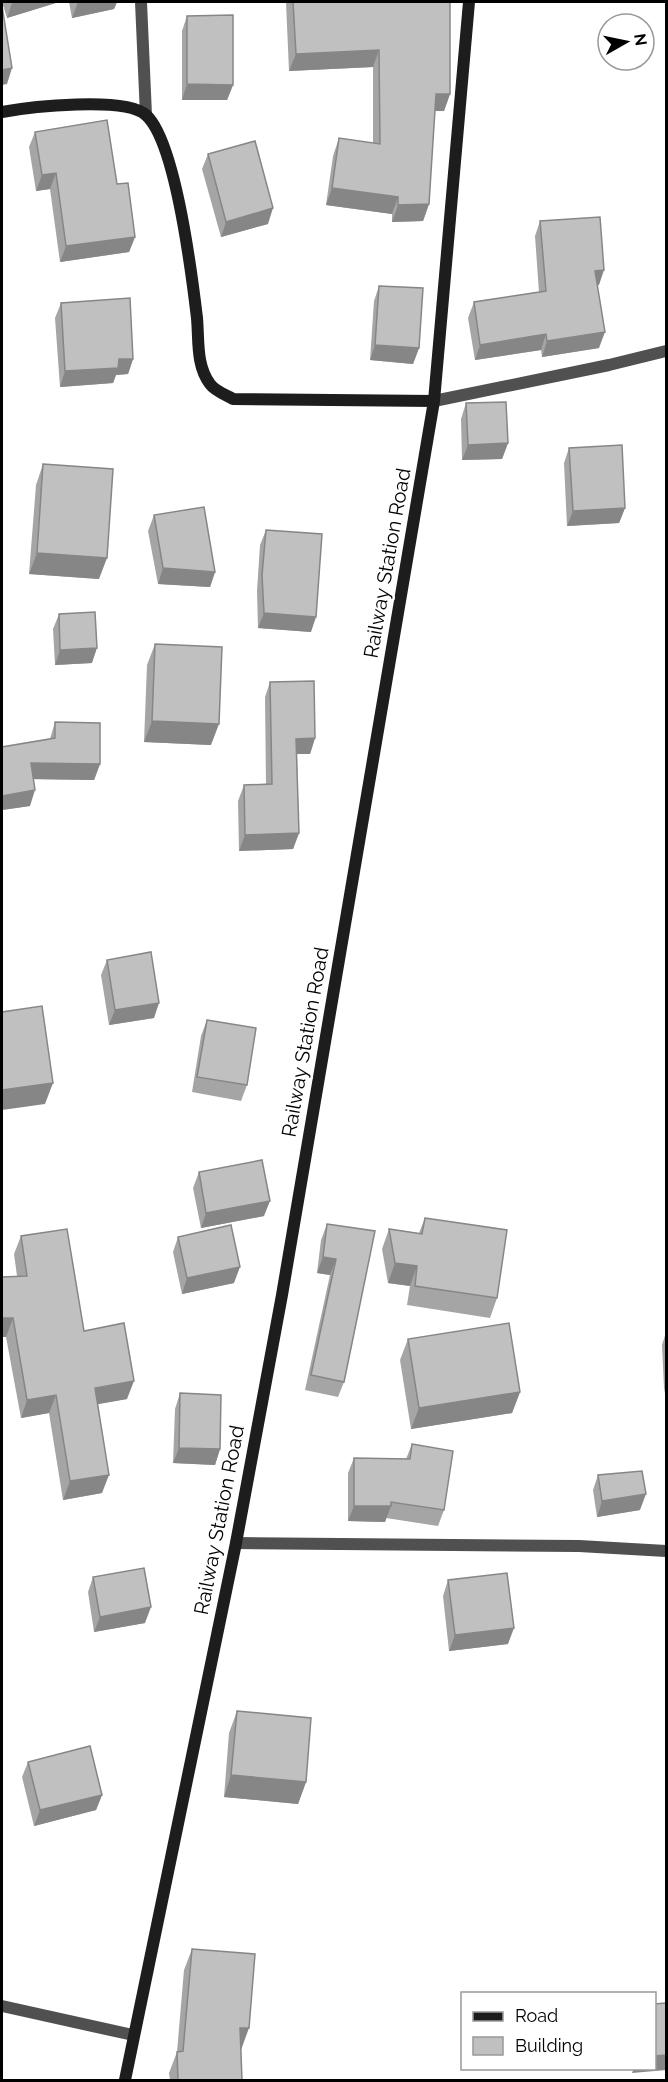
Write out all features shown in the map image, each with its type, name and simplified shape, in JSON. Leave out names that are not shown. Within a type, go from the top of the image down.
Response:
[{"type":"street","points":[[141,2],[146,115],[171,167],[188,249],[200,364],[211,386],[233,399],[434,401],[666,351]]},
{"type":"street","name":"Railway Station Road","points":[[125,2080],[236,1543],[282,1295],[434,401],[469,2]]},
{"type":"street","points":[[2,112],[35,106],[108,105],[133,109],[146,115]]},
{"type":"street","points":[[236,1543],[579,1546],[666,1551]]},
{"type":"street","points":[[2,2006],[133,2035]]},
{"type":"building","points":[[293,2],[450,2],[450,94],[436,94],[429,204],[398,205],[398,197],[332,188],[339,138],[380,144],[379,50],[296,54]]},
{"type":"building","points":[[2,6],[12,68],[2,70]]},
{"type":"building","points":[[233,15],[233,85],[187,84],[187,16]]},
{"type":"building","points":[[107,120],[117,184],[128,183],[135,237],[66,246],[56,173],[42,175],[35,132]]},
{"type":"building","points":[[255,141],[273,208],[226,222],[208,154]]},
{"type":"building","points":[[600,217],[604,270],[595,271],[605,332],[547,341],[546,334],[480,345],[474,302],[546,291],[540,221]]},
{"type":"building","points":[[379,286],[423,288],[419,348],[375,345]]},
{"type":"building","points":[[130,298],[133,359],[119,359],[118,368],[65,371],[61,303]]},
{"type":"building","points":[[506,402],[508,443],[468,445],[466,403]]},
{"type":"building","points":[[622,445],[625,508],[573,511],[569,448]]},
{"type":"building","points":[[43,464],[113,469],[107,558],[37,553]]},
{"type":"building","points":[[204,507],[215,572],[163,568],[154,515]]},
{"type":"building","points":[[266,530],[322,534],[316,617],[264,613],[262,575]]},
{"type":"building","points":[[95,612],[97,648],[60,650],[59,614]]},
{"type":"building","points":[[155,644],[222,647],[219,724],[152,721]]},
{"type":"building","points":[[314,681],[315,738],[296,739],[299,833],[245,835],[244,785],[272,784],[270,682]]},
{"type":"building","points":[[55,722],[100,723],[100,764],[31,763],[35,790],[2,796],[2,747],[55,738]]},
{"type":"building","points":[[151,952],[159,1003],[115,1010],[107,960]]},
{"type":"building","points":[[42,1006],[53,1083],[2,1090],[2,1012]]},
{"type":"building","points":[[207,1020],[256,1028],[247,1085],[197,1077]]},
{"type":"building","points":[[262,1160],[270,1201],[206,1213],[199,1172]]},
{"type":"building","points":[[425,1218],[507,1230],[497,1298],[415,1286],[417,1266],[395,1263],[389,1229],[422,1234]]},
{"type":"building","points":[[327,1224],[375,1231],[344,1382],[311,1375],[336,1259],[323,1257]]},
{"type":"building","points":[[231,1225],[240,1267],[187,1278],[178,1237]]},
{"type":"building","points":[[67,1229],[84,1331],[124,1323],[134,1381],[95,1388],[109,1475],[70,1481],[56,1395],[27,1400],[13,1318],[2,1318],[2,1277],[27,1276],[21,1236]]},
{"type":"building","points":[[509,1323],[520,1392],[419,1408],[408,1339]]},
{"type":"building","points":[[180,1393],[221,1395],[220,1449],[179,1448]]},
{"type":"building","points":[[412,1444],[453,1451],[444,1510],[391,1502],[391,1506],[354,1506],[354,1458],[410,1459]]},
{"type":"building","points":[[642,1471],[646,1494],[602,1501],[598,1475]]},
{"type":"building","points":[[144,1568],[151,1607],[100,1617],[93,1577]]},
{"type":"building","points":[[507,1573],[514,1628],[455,1635],[448,1580]]},
{"type":"building","points":[[237,1711],[311,1718],[306,1782],[231,1775]]},
{"type":"building","points":[[90,1746],[102,1795],[40,1810],[28,1762]]},
{"type":"building","points":[[192,1949],[255,1954],[249,2028],[240,2028],[242,2080],[178,2080],[177,2052],[183,2051]]},
{"type":"building","points":[[666,2003],[666,2055],[656,2056],[656,2004]]}]
